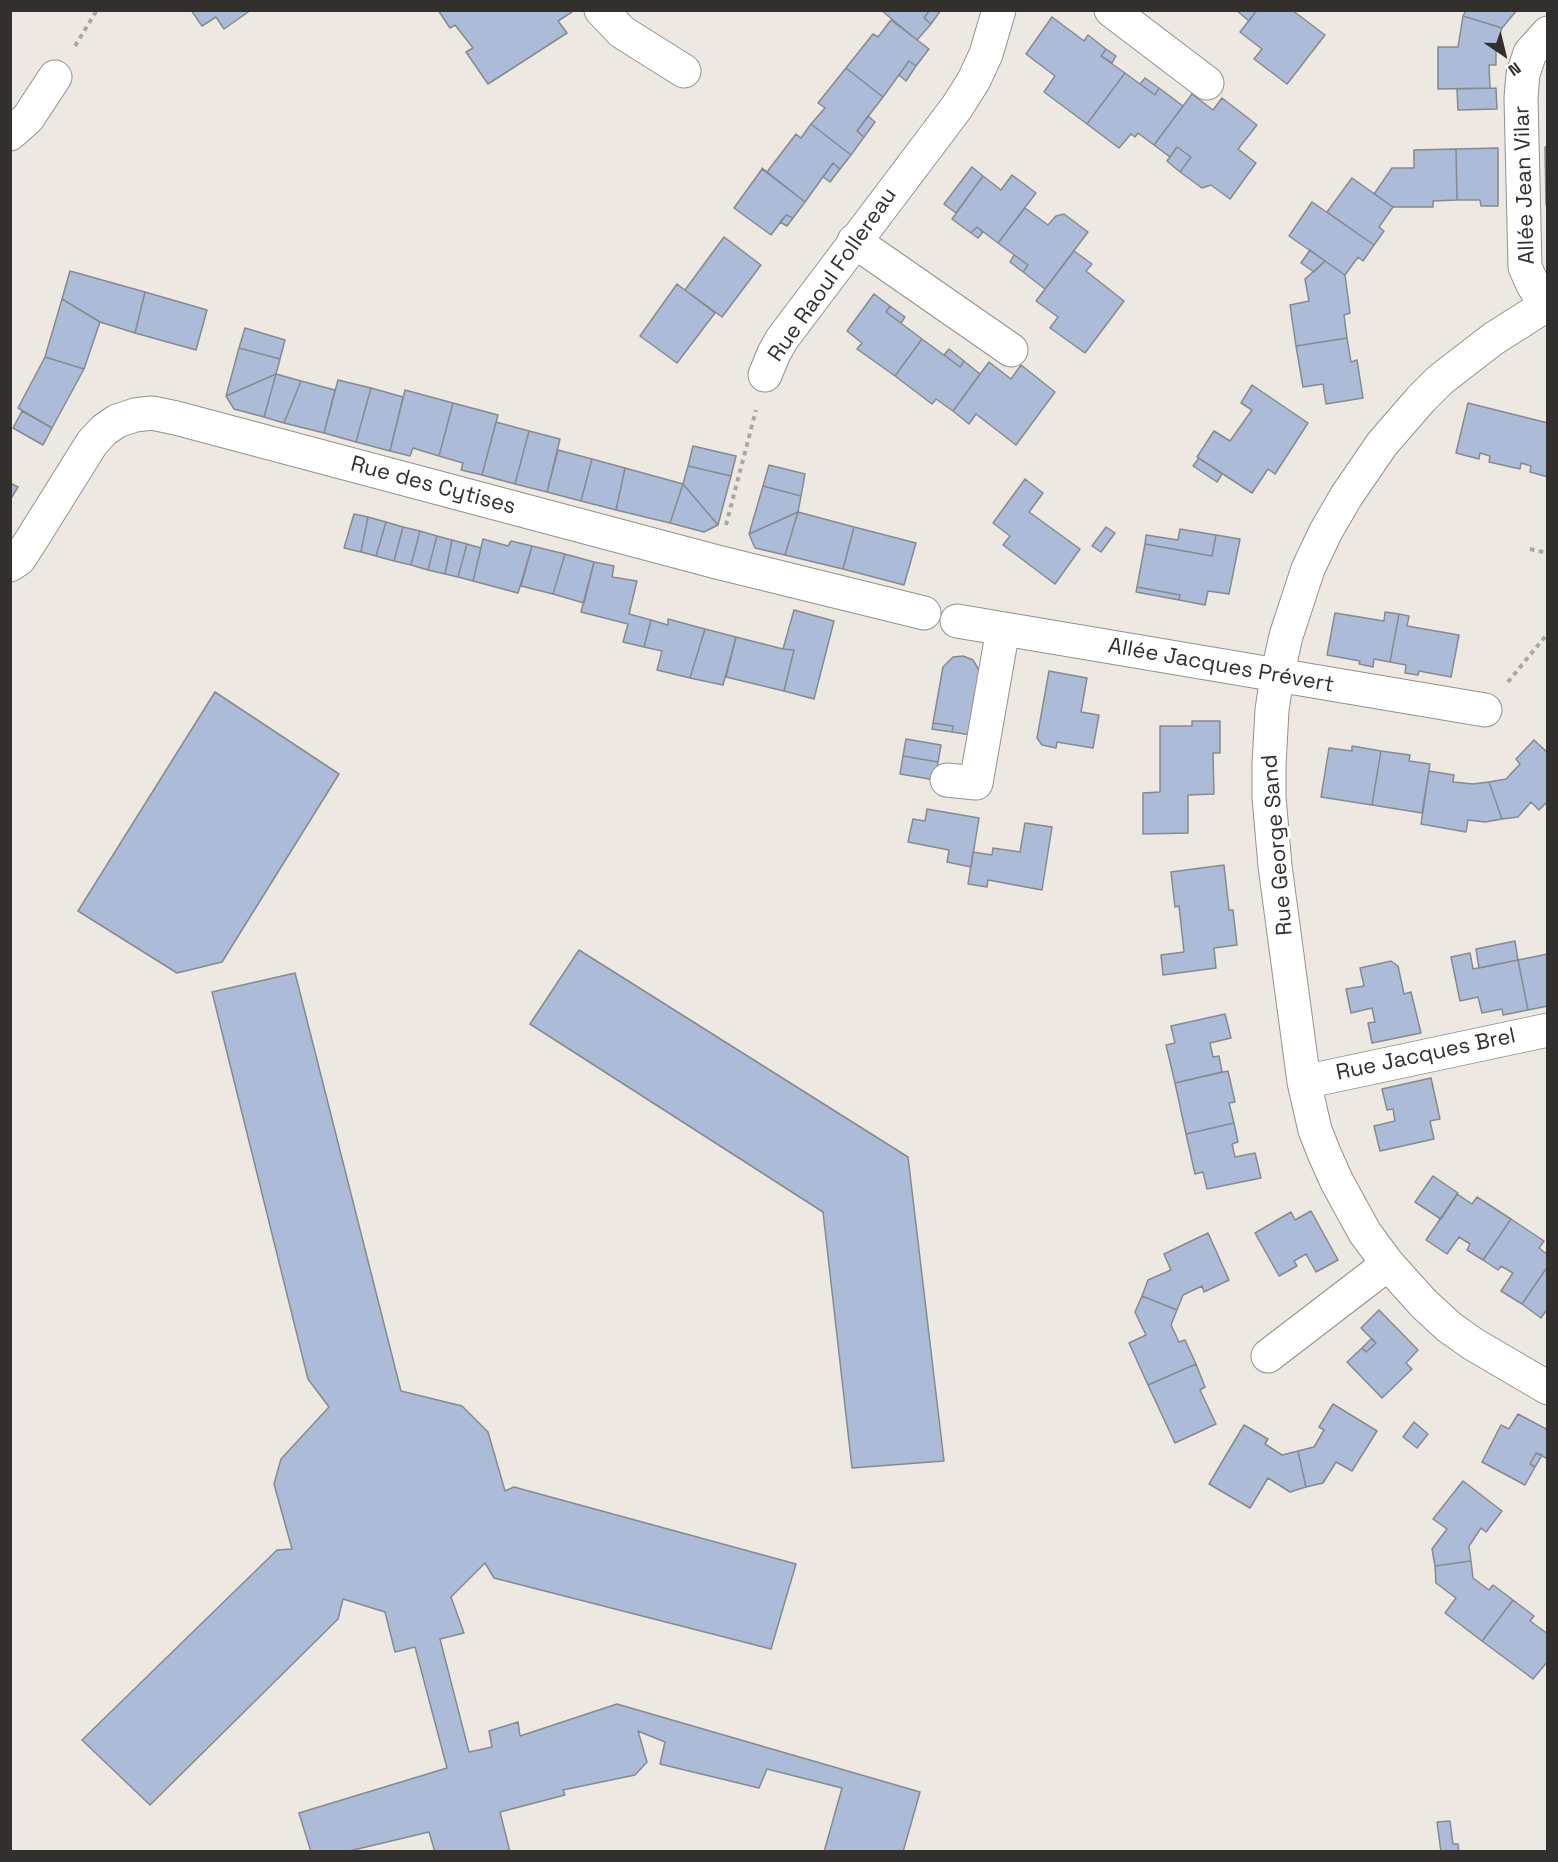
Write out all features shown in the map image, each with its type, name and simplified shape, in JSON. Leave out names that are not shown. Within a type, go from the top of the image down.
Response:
[{"type":"street","points":[[601,10],[622,32],[684,71]]},
{"type":"street","name":"Rue Raoul Follereau","points":[[765,375],[782,339],[957,106],[974,80],[986,54],[999,10]]},
{"type":"street","points":[[1111,10],[1207,83]]},
{"type":"street","name":"Allée Jean Vilar","points":[[1547,305],[1533,285],[1525,267],[1521,98],[1523,74],[1530,53],[1548,33]]},
{"type":"street","points":[[10,134],[28,118],[56,77]]},
{"type":"street","points":[[854,241],[1011,350]]},
{"type":"street","name":"Rue George Sand","points":[[1547,305],[1492,339],[1440,380],[1421,399],[1382,444],[1331,522],[1308,569],[1286,636],[1277,676],[1270,736],[1269,797],[1275,866],[1304,1082],[1315,1130],[1324,1153],[1351,1209],[1388,1264],[1424,1304],[1449,1327],[1497,1360],[1548,1388]]},
{"type":"street","name":"Rue des Cytises","points":[[10,566],[19,559],[92,443],[104,430],[117,421],[135,415],[152,413],[717,562],[924,613]]},
{"type":"street","name":"Allée Jacques Prévert","points":[[957,621],[1485,710]]},
{"type":"street","points":[[947,780],[976,783],[1003,629]]},
{"type":"street","name":"Rue Jacques Brel","points":[[1304,1082],[1548,1030]]},
{"type":"street","points":[[1268,1356],[1388,1264]]},
{"type":"path","name":"Rue Raoul Follereau","points":[[717,562],[765,375]]},
{"type":"path","points":[[1530,549],[1548,553]]},
{"type":"path","points":[[1485,710],[1548,633]]},
{"type":"building","points":[[191,10],[251,10],[224,29],[216,17],[202,26]]},
{"type":"building","points":[[438,10],[571,10],[572,12],[558,21],[567,33],[488,84],[466,52],[473,48],[455,25],[450,28]]},
{"type":"building","points":[[881,10],[930,10],[924,18],[931,24],[917,40]]},
{"type":"building","points":[[930,10],[941,10],[931,24],[924,18]]},
{"type":"building","points":[[1236,10],[1257,10],[1249,21]]},
{"type":"building","points":[[1257,10],[1292,10],[1325,35],[1287,84],[1254,59],[1262,49],[1240,32]]},
{"type":"building","points":[[1466,10],[1517,10],[1502,28],[1463,16]]},
{"type":"building","points":[[1463,16],[1502,28],[1496,46],[1496,65],[1489,65],[1490,88],[1438,89],[1438,47],[1458,47]]},
{"type":"building","points":[[1052,17],[1084,41],[1088,35],[1106,49],[1101,56],[1125,73],[1087,124],[1044,92],[1055,76],[1026,54]]},
{"type":"building","points":[[891,20],[929,49],[916,66],[909,61],[883,97],[846,68],[873,34],[878,37]]},
{"type":"building","points":[[1106,49],[1116,56],[1112,63],[1101,56]]},
{"type":"building","points":[[909,61],[916,66],[906,81],[899,75]]},
{"type":"building","points":[[846,68],[883,97],[857,131],[864,137],[851,155],[811,124],[825,108],[818,103]]},
{"type":"building","points":[[1125,73],[1155,95],[1159,88],[1183,106],[1154,145],[1138,133],[1135,137],[1131,134],[1119,148],[1087,124]]},
{"type":"building","points":[[1145,78],[1159,88],[1155,95],[1140,84]]},
{"type":"building","points":[[1496,88],[1497,109],[1458,110],[1457,89]]},
{"type":"building","points":[[1192,94],[1213,110],[1222,98],[1257,125],[1238,149],[1256,163],[1230,199],[1211,185],[1202,188],[1180,172],[1191,157],[1177,147],[1170,157],[1154,145]]},
{"type":"building","points":[[868,116],[875,122],[864,137],[857,131]]},
{"type":"building","points":[[811,124],[851,155],[840,169],[833,163],[805,202],[767,172],[796,134],[801,138]]},
{"type":"building","points":[[1177,147],[1191,157],[1180,172],[1167,161]]},
{"type":"building","points":[[1545,147],[1548,147],[1546,205]]},
{"type":"building","points":[[1498,148],[1498,206],[1481,206],[1480,200],[1457,200],[1456,149]]},
{"type":"building","points":[[1456,149],[1457,200],[1433,201],[1433,207],[1393,207],[1374,194],[1392,168],[1414,168],[1414,150]]},
{"type":"building","points":[[833,163],[840,169],[830,182],[823,177]]},
{"type":"building","points":[[972,167],[983,176],[956,213],[944,204]]},
{"type":"building","points":[[762,169],[805,202],[793,218],[786,215],[771,235],[734,208]]},
{"type":"building","points":[[1012,175],[1036,193],[998,243],[977,227],[971,233],[952,219],[983,176],[1001,190]]},
{"type":"building","points":[[1352,178],[1393,207],[1379,227],[1384,231],[1374,245],[1327,212]]},
{"type":"building","points":[[1312,202],[1374,245],[1363,261],[1358,257],[1345,275],[1289,236]]},
{"type":"building","points":[[1025,208],[1048,225],[1056,216],[1064,214],[1088,232],[1045,289],[1023,272],[1028,265],[998,243]]},
{"type":"building","points":[[786,215],[793,218],[787,226],[780,222]]},
{"type":"building","points":[[977,227],[983,232],[978,238],[971,233]]},
{"type":"building","points":[[724,237],[761,265],[722,317],[685,290]]},
{"type":"building","points":[[1310,250],[1325,261],[1314,272],[1301,263]]},
{"type":"building","points":[[1074,251],[1092,264],[1086,271],[1124,301],[1085,353],[1050,328],[1058,317],[1036,301]]},
{"type":"building","points":[[1014,255],[1028,265],[1023,272],[1010,262]]},
{"type":"building","points":[[1325,261],[1345,275],[1350,313],[1344,315],[1347,338],[1296,346],[1290,305],[1309,301],[1305,279]]},
{"type":"building","points":[[70,271],[145,292],[135,333],[100,322],[62,299]]},
{"type":"building","points":[[677,284],[715,313],[677,363],[640,336]]},
{"type":"building","points":[[145,292],[207,310],[196,350],[135,333]]},
{"type":"building","points":[[874,294],[890,306],[886,312],[922,339],[895,376],[857,349],[862,343],[847,331]]},
{"type":"building","points":[[62,299],[100,322],[84,369],[45,357]]},
{"type":"building","points":[[890,306],[905,317],[901,323],[886,312]]},
{"type":"building","points":[[245,328],[285,340],[280,359],[239,348]]},
{"type":"building","points":[[1347,338],[1351,362],[1357,360],[1363,398],[1326,404],[1323,384],[1303,387],[1296,346]]},
{"type":"building","points":[[922,339],[960,367],[964,361],[980,374],[953,411],[936,399],[932,404],[895,376]]},
{"type":"building","points":[[239,348],[280,359],[276,374],[226,396]]},
{"type":"building","points":[[949,349],[964,361],[960,367],[944,355]]},
{"type":"building","points":[[45,357],[84,369],[52,428],[18,408]]},
{"type":"building","points":[[989,362],[1011,379],[1021,365],[1055,392],[1016,445],[976,414],[969,424],[953,411]]},
{"type":"building","points":[[276,374],[301,381],[284,423],[264,417]]},
{"type":"building","points":[[276,374],[264,417],[234,409],[226,396]]},
{"type":"building","points":[[338,380],[371,388],[356,442],[324,433]]},
{"type":"building","points":[[301,381],[335,390],[324,433],[284,423]]},
{"type":"building","points":[[1252,385],[1308,423],[1275,474],[1268,469],[1252,493],[1197,457],[1214,431],[1230,441],[1252,410],[1241,403]]},
{"type":"building","points":[[371,388],[403,397],[390,451],[356,442]]},
{"type":"building","points":[[405,390],[453,403],[439,456],[413,448],[410,456],[390,451]]},
{"type":"building","points":[[453,403],[498,415],[482,475],[461,470],[463,463],[439,456]]},
{"type":"building","points":[[1468,403],[1548,423],[1548,477],[1530,472],[1531,466],[1521,463],[1520,469],[1489,462],[1490,456],[1480,453],[1479,459],[1456,453]]},
{"type":"building","points":[[22,411],[52,428],[43,445],[13,428]]},
{"type":"building","points":[[496,422],[529,431],[515,484],[482,475]]},
{"type":"building","points":[[529,431],[560,439],[547,492],[515,484]]},
{"type":"building","points":[[693,446],[736,456],[731,476],[688,466]]},
{"type":"building","points":[[558,450],[592,459],[581,501],[547,492]]},
{"type":"building","points":[[1199,458],[1222,474],[1217,482],[1193,466]]},
{"type":"building","points":[[592,459],[625,468],[616,510],[581,501]]},
{"type":"building","points":[[769,465],[805,474],[801,496],[763,486]]},
{"type":"building","points":[[688,466],[731,476],[718,525],[683,484]]},
{"type":"building","points":[[625,468],[683,484],[670,523],[616,510]]},
{"type":"building","points":[[1025,479],[1043,493],[1029,512],[1080,549],[1055,584],[1003,545],[1010,536],[993,523]]},
{"type":"building","points":[[10,483],[18,487],[10,500]]},
{"type":"building","points":[[683,484],[718,525],[704,532],[670,523]]},
{"type":"building","points":[[763,486],[801,496],[798,512],[749,534]]},
{"type":"building","points":[[798,512],[785,555],[755,548],[749,534]]},
{"type":"building","points":[[798,512],[854,527],[843,569],[785,555]]},
{"type":"building","points":[[354,514],[368,517],[361,552],[344,548]]},
{"type":"building","points":[[368,517],[386,522],[376,556],[361,552]]},
{"type":"building","points":[[386,522],[403,527],[394,561],[376,556]]},
{"type":"building","points":[[403,527],[420,531],[411,565],[394,561]]},
{"type":"building","points":[[854,527],[916,543],[904,585],[843,569]]},
{"type":"building","points":[[1106,527],[1115,533],[1101,552],[1092,546]]},
{"type":"building","points":[[1180,529],[1216,535],[1212,556],[1145,544],[1146,535],[1178,540]]},
{"type":"building","points":[[420,531],[437,536],[428,570],[411,565]]},
{"type":"building","points":[[1216,535],[1240,539],[1229,594],[1208,591],[1205,605],[1179,600],[1180,595],[1137,587],[1145,544],[1212,556]]},
{"type":"building","points":[[437,536],[452,540],[445,574],[428,570]]},
{"type":"building","points":[[483,539],[508,546],[511,541],[532,546],[518,593],[473,581]]},
{"type":"building","points":[[452,540],[467,544],[458,577],[445,574]]},
{"type":"building","points":[[467,544],[481,548],[473,581],[458,577]]},
{"type":"building","points":[[532,546],[565,554],[553,594],[521,586]]},
{"type":"building","points":[[565,554],[594,562],[584,603],[553,594]]},
{"type":"building","points":[[594,562],[614,566],[612,577],[637,581],[629,614],[651,620],[644,647],[623,642],[628,624],[581,612]]},
{"type":"building","points":[[1137,587],[1180,595],[1179,600],[1136,592]]},
{"type":"building","points":[[794,610],[834,621],[814,699],[784,691],[794,650],[783,649]]},
{"type":"building","points":[[1385,612],[1399,614],[1390,662],[1374,659],[1373,667],[1359,664],[1360,661],[1327,655],[1335,613],[1384,621]]},
{"type":"building","points":[[1399,614],[1409,616],[1407,626],[1459,635],[1451,677],[1419,671],[1418,675],[1405,673],[1406,665],[1390,662]]},
{"type":"building","points":[[668,619],[705,629],[690,678],[657,670],[662,651],[644,647],[651,620],[668,625]]},
{"type":"building","points":[[705,629],[736,637],[723,685],[690,678]]},
{"type":"building","points":[[736,637],[794,650],[784,691],[726,677]]},
{"type":"building","points":[[963,656],[973,660],[980,672],[971,735],[952,732],[953,726],[933,723],[943,667],[953,657]]},
{"type":"building","points":[[1049,671],[1087,678],[1081,712],[1099,715],[1093,748],[1057,742],[1056,748],[1042,745],[1037,738]]},
{"type":"building","points":[[215,692],[339,774],[222,962],[177,973],[78,911]]},
{"type":"building","points":[[1192,721],[1220,721],[1220,753],[1213,753],[1214,794],[1188,795],[1188,833],[1143,834],[1143,793],[1160,792],[1160,726],[1192,726]]},
{"type":"building","points":[[933,723],[953,726],[952,732],[932,729]]},
{"type":"building","points":[[906,739],[941,745],[938,762],[903,756]]},
{"type":"building","points":[[1534,740],[1548,753],[1548,801],[1539,810],[1531,802],[1518,817],[1502,819],[1489,782],[1506,779],[1520,764],[1516,759]]},
{"type":"building","points":[[1352,746],[1381,751],[1372,805],[1321,797],[1329,748],[1352,751]]},
{"type":"building","points":[[1381,751],[1410,755],[1409,761],[1430,764],[1422,813],[1372,805]]},
{"type":"building","points":[[903,756],[938,762],[935,780],[900,774]]},
{"type":"building","points":[[1429,771],[1454,775],[1453,782],[1473,784],[1489,782],[1502,819],[1485,822],[1468,820],[1466,832],[1421,824]]},
{"type":"building","points":[[927,809],[979,818],[971,867],[947,862],[949,850],[908,842],[913,819],[925,821]]},
{"type":"building","points":[[1025,823],[1052,827],[1042,890],[988,880],[987,887],[968,884],[973,852],[992,855],[993,848],[1020,852]]},
{"type":"building","points":[[1224,865],[1229,910],[1233,910],[1237,945],[1214,948],[1216,968],[1163,975],[1161,955],[1184,952],[1179,906],[1175,907],[1171,872]]},
{"type":"building","points":[[1515,941],[1518,960],[1479,968],[1476,949]]},
{"type":"building","points":[[579,950],[908,1157],[944,1461],[852,1468],[823,1212],[530,1024]]},
{"type":"building","points":[[1470,953],[1473,969],[1518,960],[1528,1010],[1503,1015],[1502,1009],[1482,1013],[1478,997],[1460,1001],[1451,957]]},
{"type":"building","points":[[1548,954],[1548,1006],[1528,1010],[1518,960]]},
{"type":"building","points":[[1391,961],[1398,966],[1404,994],[1411,992],[1421,1033],[1372,1043],[1368,1023],[1375,1022],[1372,1008],[1351,1013],[1346,989],[1364,986],[1360,968]]},
{"type":"building","points":[[295,973],[401,1391],[462,1406],[488,1432],[505,1491],[514,1487],[796,1564],[771,1649],[494,1578],[485,1563],[451,1597],[464,1633],[440,1639],[469,1752],[492,1747],[489,1731],[518,1722],[520,1736],[617,1704],[920,1792],[903,1852],[824,1852],[842,1788],[767,1769],[759,1788],[660,1764],[665,1742],[638,1731],[647,1762],[635,1775],[563,1790],[565,1795],[500,1812],[510,1852],[435,1852],[429,1832],[345,1852],[311,1852],[299,1813],[447,1768],[415,1647],[395,1652],[385,1612],[343,1599],[338,1619],[150,1805],[82,1740],[277,1550],[292,1549],[274,1484],[281,1459],[329,1407],[308,1379],[212,992]]},
{"type":"building","points":[[1225,1014],[1231,1038],[1210,1043],[1213,1057],[1219,1056],[1222,1072],[1175,1083],[1166,1045],[1175,1043],[1171,1026]]},
{"type":"building","points":[[1228,1071],[1235,1102],[1229,1103],[1234,1123],[1186,1134],[1175,1083]]},
{"type":"building","points":[[1431,1078],[1440,1119],[1430,1121],[1434,1139],[1380,1151],[1374,1126],[1395,1121],[1393,1109],[1387,1110],[1382,1089]]},
{"type":"building","points":[[1234,1123],[1238,1142],[1232,1144],[1235,1157],[1255,1153],[1261,1178],[1207,1189],[1203,1172],[1195,1174],[1186,1134]]},
{"type":"building","points":[[1433,1176],[1458,1193],[1441,1219],[1415,1202]]},
{"type":"building","points":[[1457,1194],[1472,1204],[1477,1197],[1511,1219],[1483,1260],[1467,1250],[1470,1244],[1459,1237],[1447,1254],[1426,1240]]},
{"type":"building","points":[[1311,1211],[1338,1260],[1316,1272],[1306,1254],[1294,1261],[1297,1266],[1279,1276],[1255,1233],[1291,1212],[1295,1220]]},
{"type":"building","points":[[1511,1219],[1544,1241],[1539,1248],[1548,1255],[1548,1266],[1522,1304],[1501,1291],[1513,1273],[1501,1266],[1498,1270],[1483,1260]]},
{"type":"building","points":[[1208,1233],[1229,1280],[1204,1292],[1202,1286],[1183,1295],[1177,1310],[1142,1296],[1148,1280],[1171,1270],[1164,1254]]},
{"type":"building","points":[[1548,1266],[1548,1308],[1541,1318],[1522,1304]]},
{"type":"building","points":[[1142,1296],[1177,1310],[1171,1325],[1179,1342],[1185,1340],[1196,1364],[1148,1385],[1129,1343],[1146,1335],[1135,1312]]},
{"type":"building","points":[[1379,1310],[1418,1350],[1406,1363],[1412,1369],[1382,1398],[1347,1362],[1362,1348],[1366,1352],[1376,1343],[1361,1328]]},
{"type":"building","points":[[1371,1339],[1376,1343],[1366,1352],[1362,1348]]},
{"type":"building","points":[[1196,1364],[1205,1387],[1200,1390],[1216,1424],[1175,1443],[1148,1385]]},
{"type":"building","points":[[1333,1404],[1377,1431],[1352,1471],[1336,1462],[1323,1483],[1306,1487],[1298,1451],[1314,1447],[1324,1430],[1319,1427]]},
{"type":"building","points":[[1518,1414],[1548,1430],[1548,1459],[1536,1453],[1530,1464],[1535,1467],[1525,1485],[1482,1462],[1501,1425],[1509,1429]]},
{"type":"building","points":[[1414,1422],[1428,1434],[1417,1448],[1403,1437]]},
{"type":"building","points":[[1244,1425],[1268,1439],[1265,1444],[1282,1455],[1298,1451],[1306,1487],[1290,1492],[1268,1478],[1250,1508],[1209,1484]]},
{"type":"building","points":[[1536,1453],[1542,1455],[1535,1467],[1530,1464]]},
{"type":"building","points":[[1463,1481],[1502,1511],[1486,1532],[1481,1528],[1469,1546],[1471,1561],[1435,1566],[1432,1549],[1447,1529],[1433,1519]]},
{"type":"building","points":[[1471,1561],[1473,1578],[1489,1590],[1493,1585],[1513,1600],[1482,1641],[1445,1613],[1456,1598],[1436,1583],[1435,1566]]},
{"type":"building","points":[[1513,1600],[1534,1616],[1530,1621],[1548,1634],[1548,1661],[1533,1679],[1482,1641]]},
{"type":"building","points":[[1450,1821],[1453,1844],[1458,1844],[1459,1852],[1441,1852],[1437,1822]]}]
